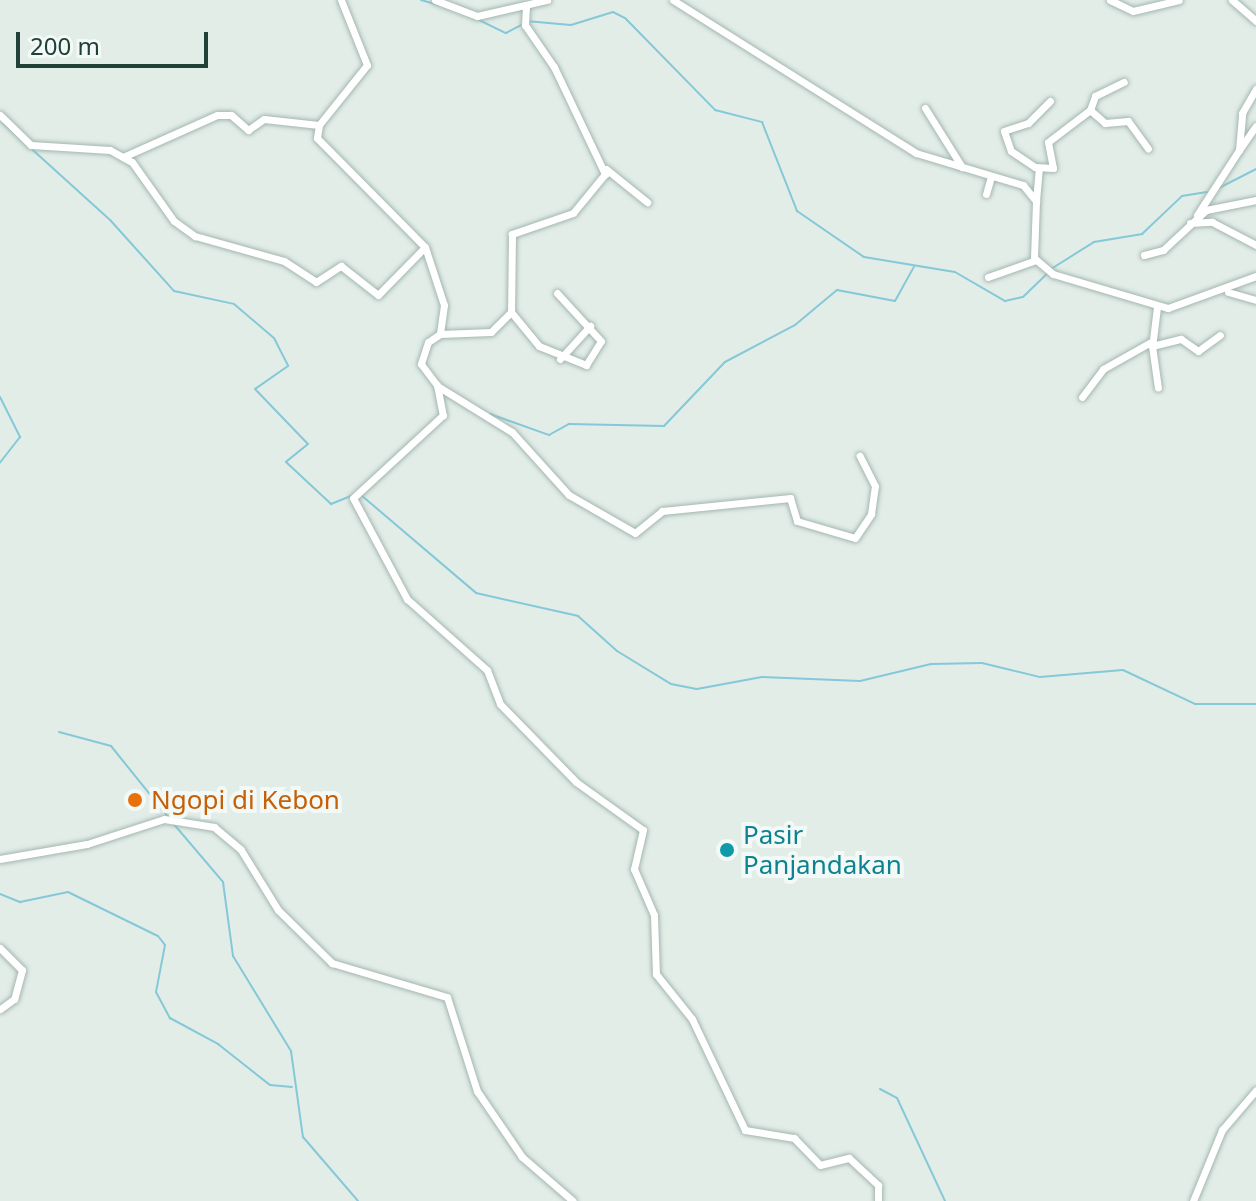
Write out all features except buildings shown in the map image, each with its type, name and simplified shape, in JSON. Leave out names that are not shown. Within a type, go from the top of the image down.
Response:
[{"type":"street","points":[[341,0],[367,65],[319,125],[317,138],[425,247],[444,305],[440,334],[421,358],[437,385],[444,409],[438,422],[353,498],[393,580],[487,670],[496,698],[581,786],[643,830],[634,869],[654,915],[656,974],[692,1019],[745,1130],[794,1138],[820,1165],[849,1158],[878,1185],[878,1201]]},
{"type":"street","points":[[435,0],[477,16],[547,0]]},
{"type":"street","points":[[673,0],[902,145],[963,169],[1020,183],[1036,201]]},
{"type":"street","points":[[1110,0],[1142,11],[1179,0]]},
{"type":"street","points":[[1232,0],[1256,21]]},
{"type":"street","points":[[526,6],[524,21],[606,169],[647,202]]},
{"type":"street","points":[[1050,101],[1028,123],[1007,126],[1003,136],[1011,151],[1039,168],[1054,166],[1047,144],[1054,133],[1090,110],[1095,96],[1124,82]]},
{"type":"street","points":[[1239,150],[1244,108],[1256,89]]},
{"type":"street","points":[[925,108],[963,169]]},
{"type":"street","points":[[1090,110],[1105,123],[1128,121],[1148,149]]},
{"type":"street","points":[[0,115],[31,145],[78,151],[91,144],[123,157],[195,236],[284,261],[316,282],[341,266],[378,295],[425,247]]},
{"type":"street","points":[[123,157],[217,115],[231,115],[248,130],[264,119],[319,125]]},
{"type":"street","points":[[1144,255],[1163,250],[1197,215],[1210,188],[1256,126]]},
{"type":"street","points":[[1039,168],[1036,260],[1053,274],[1103,286],[1157,307],[1225,292],[1256,276]]},
{"type":"street","points":[[557,293],[590,326],[600,352],[582,366],[560,359],[537,344],[511,312],[512,234],[573,213],[606,169]]},
{"type":"street","points":[[986,194],[991,177]]},
{"type":"street","points":[[1197,215],[1256,200]]},
{"type":"street","points":[[1190,223],[1212,222],[1256,245]]},
{"type":"street","points":[[988,277],[1036,260]]},
{"type":"street","points":[[1225,292],[1256,300]]},
{"type":"street","points":[[1157,307],[1152,344],[1158,388]]},
{"type":"street","points":[[440,334],[482,336],[511,312]]},
{"type":"street","points":[[560,359],[590,326]]},
{"type":"street","points":[[1082,397],[1103,369],[1152,344],[1181,339],[1198,351],[1220,335]]},
{"type":"street","points":[[437,385],[512,432],[569,495],[635,533],[662,511],[790,498],[797,521],[839,539],[855,538],[871,514],[875,486],[860,456]]},
{"type":"street","points":[[0,859],[87,844],[164,819],[214,827],[241,850],[278,910],[332,963],[445,994],[477,1091],[522,1157],[573,1201]]},
{"type":"street","points":[[0,948],[22,970],[14,999],[0,1009]]},
{"type":"street","points":[[1193,1201],[1222,1130],[1256,1090]]},
{"type":"waterway","points":[[421,0],[439,5]]},
{"type":"waterway","points":[[526,21],[571,25],[613,12],[625,18],[715,110],[762,122],[797,211],[864,257],[955,272],[1005,301],[1023,297],[1047,274]]},
{"type":"waterway","points":[[477,19],[506,33],[521,25]]},
{"type":"waterway","points":[[3,123],[111,221],[174,291],[234,304],[274,338],[288,366],[255,389],[308,444],[286,462],[331,504],[351,496]]},
{"type":"waterway","points":[[1217,189],[1256,169]]},
{"type":"waterway","points":[[1051,269],[1094,242],[1142,234],[1182,196],[1207,192]]},
{"type":"waterway","points":[[490,414],[549,435],[569,424],[664,426],[725,362],[795,325],[837,290],[895,301],[914,267]]},
{"type":"waterway","points":[[0,397],[20,437],[0,463]]},
{"type":"waterway","points":[[361,495],[476,593],[578,616],[617,651],[671,684],[697,689],[762,677],[860,681],[931,664],[982,663],[1040,677],[1123,670],[1195,704],[1256,704]]},
{"type":"waterway","points":[[59,732],[111,746],[168,817]]},
{"type":"waterway","points":[[172,822],[223,882],[233,956],[291,1051],[303,1137],[358,1201]]},
{"type":"waterway","points":[[0,894],[20,902],[68,892],[158,936],[165,945],[156,992],[170,1018],[218,1044],[270,1085],[292,1087]]},
{"type":"waterway","points":[[880,1089],[897,1098],[945,1201]]},
{"type":"place","name":"Ngopi di Kebon","points":[[135,800]]},
{"type":"place","name":"Pasir Panjandakan","points":[[727,850]]}]
